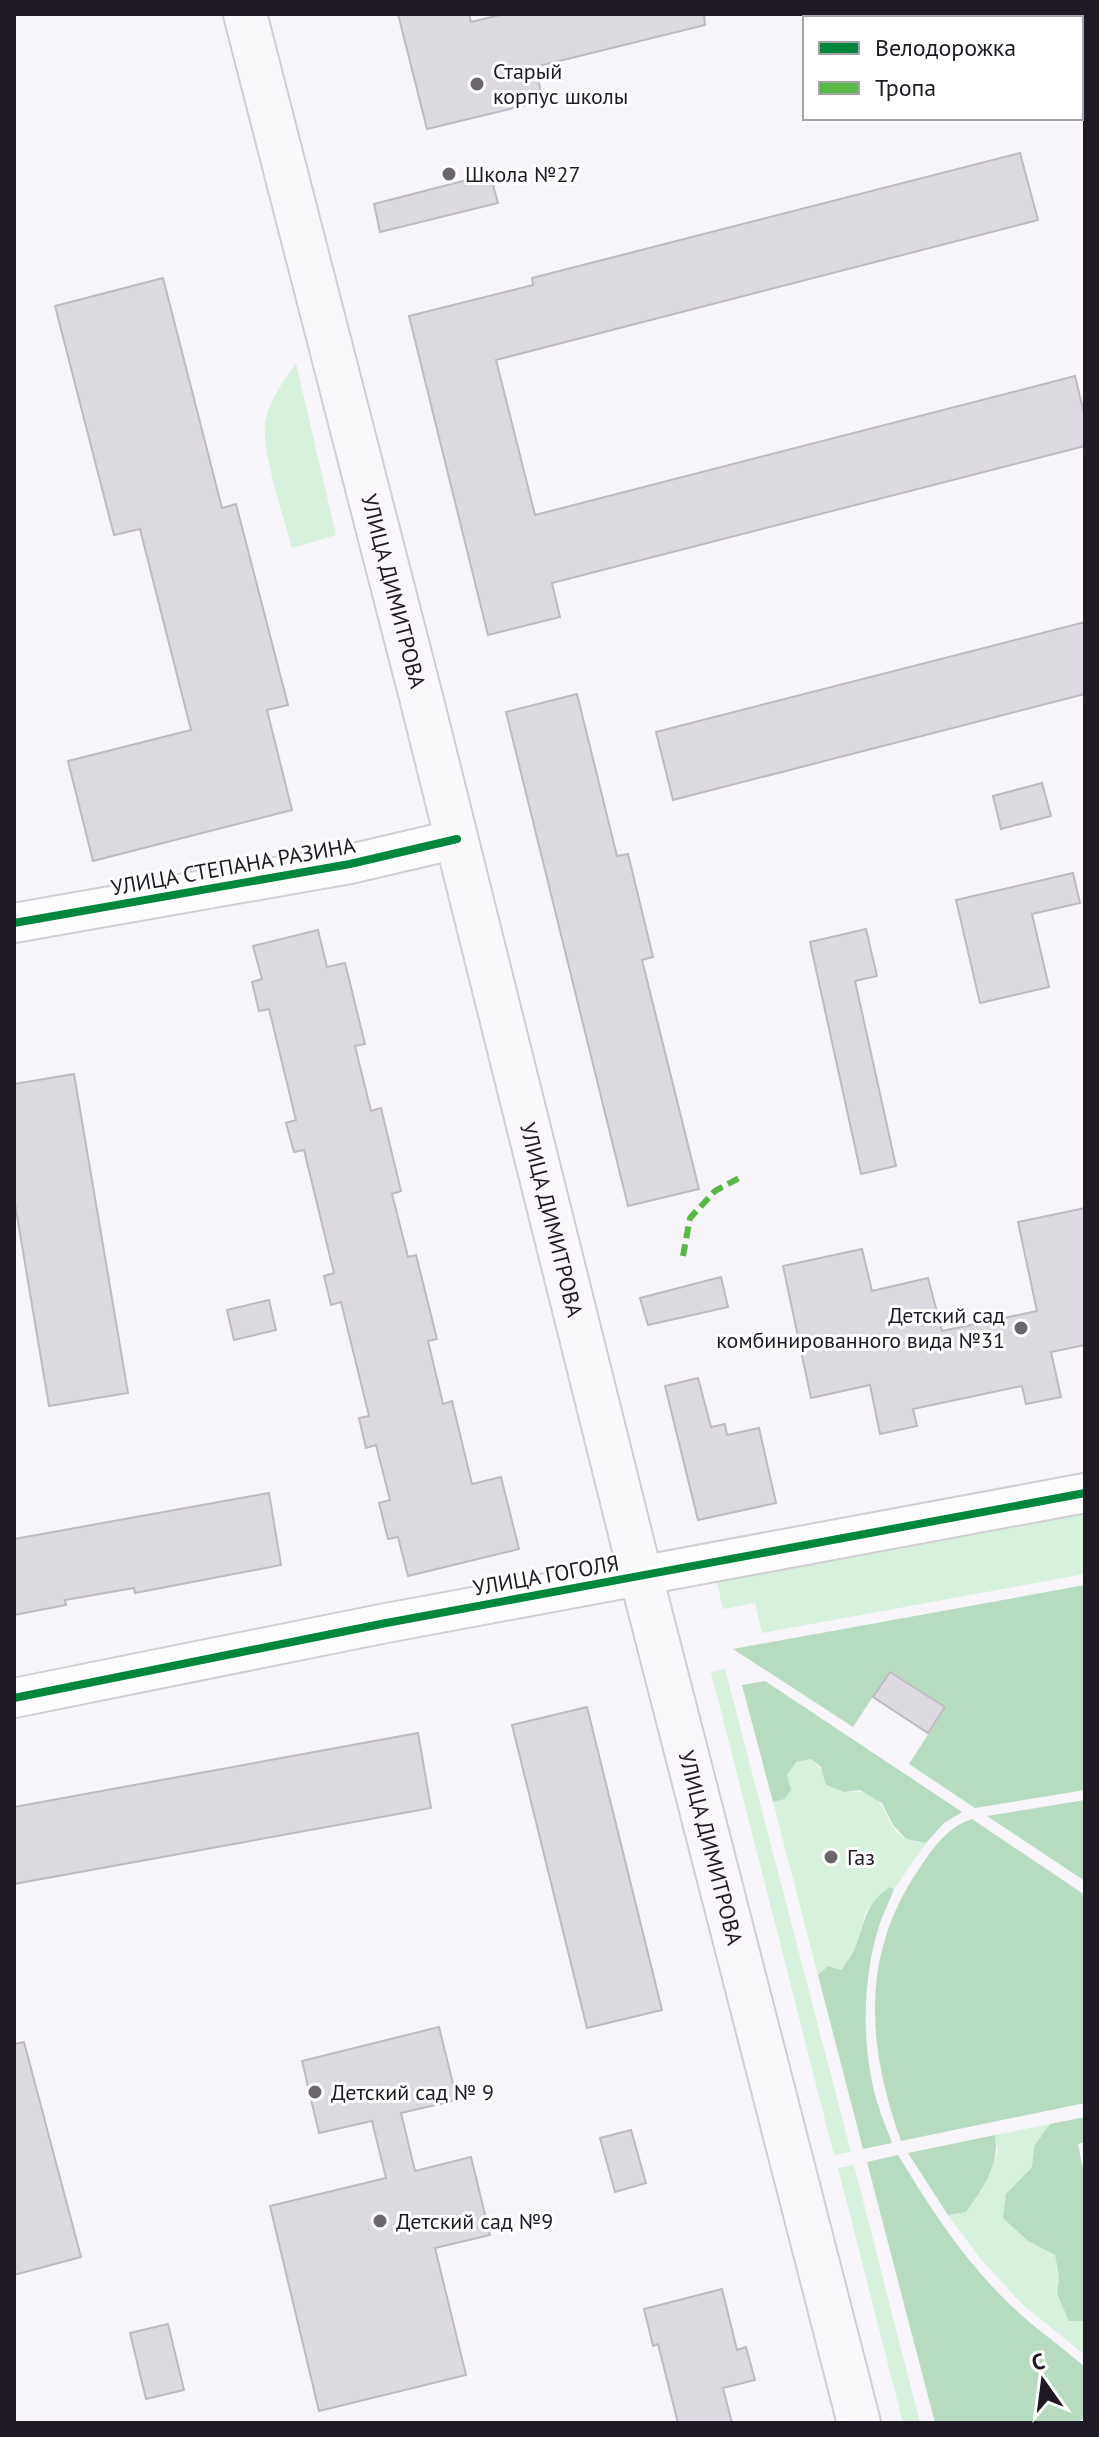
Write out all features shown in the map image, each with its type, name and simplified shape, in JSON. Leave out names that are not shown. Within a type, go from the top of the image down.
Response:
[{"type":"main road","name":"УЛИЦА ДИМИТРОВА","points":[[245,14],[859,2423]]},
{"type":"street","name":"УЛИЦА СТЕПАНА РАЗИНА","points":[[14,923],[350,864],[457,839]]},
{"type":"street","name":"УЛИЦА ГОГОЛЯ","points":[[14,1698],[381,1624],[1085,1493]]},
{"type":"green space","points":[[296,363],[336,535],[292,548],[273,482],[265,430],[271,403]]},
{"type":"green space","points":[[1085,1512],[1085,1574],[762,1633],[755,1603],[723,1609],[716,1578]]},
{"type":"green space","points":[[1085,1585],[1085,1790],[975,1808],[909,1764],[946,1707],[890,1671],[853,1727],[733,1649]]},
{"type":"green space","points":[[725,1669],[851,2152],[834,2155],[711,1672]]},
{"type":"green space","points":[[765,1681],[962,1812],[944,1823],[926,1843],[906,1839],[893,1825],[882,1803],[860,1790],[844,1792],[826,1785],[821,1767],[811,1759],[796,1762],[787,1775],[791,1790],[785,1799],[773,1802],[742,1685]]},
{"type":"green space","points":[[811,1759],[844,1792],[860,1792],[878,1801],[891,1825],[906,1839],[926,1843],[894,1889],[890,1887],[866,1911],[855,1952],[840,1970],[828,1966],[818,1975],[773,1802],[785,1799],[791,1790],[786,1775],[796,1762]]},
{"type":"green space","points":[[1085,1800],[1085,1881],[987,1816]]},
{"type":"green space","points":[[972,1819],[1085,1895],[1085,2103],[901,2141],[881,2071],[876,2036],[878,1968],[900,1901],[919,1869],[948,1833]]},
{"type":"green space","points":[[890,1887],[894,1889],[880,1923],[870,1966],[866,2035],[872,2080],[892,2143],[863,2149],[818,1975],[828,1966],[841,1970],[854,1951],[870,1907]]},
{"type":"green space","points":[[1085,2117],[1085,2142],[1078,2144],[1085,2179],[1085,2321],[1069,2321],[1057,2294],[1059,2277],[1055,2255],[1028,2241],[1003,2218],[1006,2194],[1032,2167],[1034,2146],[1050,2124]]},
{"type":"green space","points":[[1050,2124],[1034,2146],[1032,2167],[1006,2194],[1028,2241],[1055,2255],[1059,2277],[1057,2294],[1069,2321],[1085,2321],[1085,2355],[1023,2305],[979,2257],[948,2215],[966,2212],[998,2152],[995,2135]]},
{"type":"green space","points":[[995,2135],[993,2166],[984,2185],[966,2212],[948,2215],[908,2153]]},
{"type":"green space","points":[[898,2155],[938,2218],[983,2277],[1018,2312],[1085,2367],[1085,2415],[1079,2423],[935,2423],[867,2162]]},
{"type":"green space","points":[[854,2165],[920,2423],[903,2423],[838,2168]]},
{"type":"building","name":"Старый корпус школы","points":[[398,14],[469,14],[471,22],[504,14],[704,14],[705,25],[535,67],[543,101],[427,129]]},
{"type":"building","points":[[1020,153],[1038,220],[496,360],[535,515],[1075,376],[1085,417],[1085,446],[552,583],[560,617],[488,635],[409,316],[533,285],[532,278]]},
{"type":"building","points":[[490,174],[498,203],[380,232],[374,204]]},
{"type":"building","points":[[163,278],[222,508],[236,504],[288,705],[267,710],[292,810],[93,861],[68,761],[191,730],[140,529],[114,535],[55,306]]},
{"type":"building","points":[[1085,622],[1085,694],[673,800],[656,732]]},
{"type":"building","points":[[577,694],[617,856],[628,854],[653,957],[642,960],[699,1189],[628,1206],[506,712]]},
{"type":"building","points":[[1042,783],[1051,816],[1001,829],[993,796]]},
{"type":"building","points":[[1073,873],[1080,903],[1032,914],[1049,987],[980,1003],[956,900]]},
{"type":"building","points":[[866,929],[877,976],[855,981],[896,1166],[861,1174],[810,942]]},
{"type":"building","points":[[318,930],[327,967],[345,963],[365,1044],[355,1046],[371,1111],[381,1108],[401,1191],[392,1194],[408,1257],[416,1255],[437,1339],[428,1341],[443,1404],[452,1401],[472,1484],[501,1477],[519,1549],[408,1576],[398,1537],[388,1539],[379,1503],[390,1500],[376,1445],[366,1448],[359,1418],[369,1416],[341,1302],[331,1305],[324,1276],[334,1273],[304,1150],[294,1152],[286,1123],[296,1120],[269,1009],[259,1011],[252,982],[262,979],[253,946]]},
{"type":"building","points":[[74,1074],[128,1393],[49,1406],[14,1198],[14,1084]]},
{"type":"building","name":"Детский сад комбинированного вида №31","points":[[1085,1208],[1085,1345],[1051,1352],[1061,1397],[1026,1404],[1022,1386],[913,1409],[917,1426],[880,1434],[870,1385],[811,1398],[783,1266],[862,1249],[872,1291],[928,1278],[942,1331],[1037,1311],[1018,1222]]},
{"type":"building","points":[[721,1277],[728,1307],[648,1325],[640,1298]]},
{"type":"building","points":[[269,1300],[276,1330],[234,1340],[227,1310]]},
{"type":"building","points":[[698,1378],[711,1427],[725,1424],[727,1435],[759,1428],[776,1503],[698,1520],[665,1386]]},
{"type":"building","points":[[269,1493],[281,1565],[135,1593],[134,1588],[65,1600],[66,1605],[14,1615],[14,1539]]},
{"type":"building","points":[[890,1672],[945,1707],[928,1733],[873,1697]]},
{"type":"building","points":[[587,1707],[662,2010],[587,2028],[512,1725]]},
{"type":"building","points":[[418,1733],[431,1808],[14,1884],[14,1807]]},
{"type":"building","name":"Детский сад №9","points":[[439,2027],[457,2100],[401,2113],[415,2171],[471,2157],[490,2235],[435,2248],[466,2375],[319,2411],[270,2206],[386,2178],[372,2121],[319,2133],[302,2061]]},
{"type":"building","points":[[24,2042],[81,2257],[14,2275],[14,2044]]},
{"type":"building","points":[[631,2130],[646,2183],[615,2192],[600,2138]]},
{"type":"building","points":[[722,2289],[737,2350],[746,2347],[755,2380],[723,2388],[732,2423],[678,2423],[658,2344],[653,2346],[644,2309]]},
{"type":"building","points":[[168,2324],[184,2390],[146,2399],[130,2333]]},
{"type":"marked path","points":[[683,1256],[690,1218],[715,1191],[741,1177]]},
{"type":"cycle path","points":[[14,923],[350,864],[457,839]]},
{"type":"cycle path","points":[[14,1698],[381,1624],[1085,1493]]},
{"type":"place","name":"Старый корпус школы","points":[[477,84]]},
{"type":"place","name":"Школа №27","points":[[449,174]]},
{"type":"place","name":"Детский сад комбинированного вида №31","points":[[1021,1328]]},
{"type":"place","name":"Газ","points":[[831,1857]]},
{"type":"place","name":"Детский сад № 9","points":[[315,2092]]},
{"type":"place","name":"Детский сад №9","points":[[380,2221]]}]
